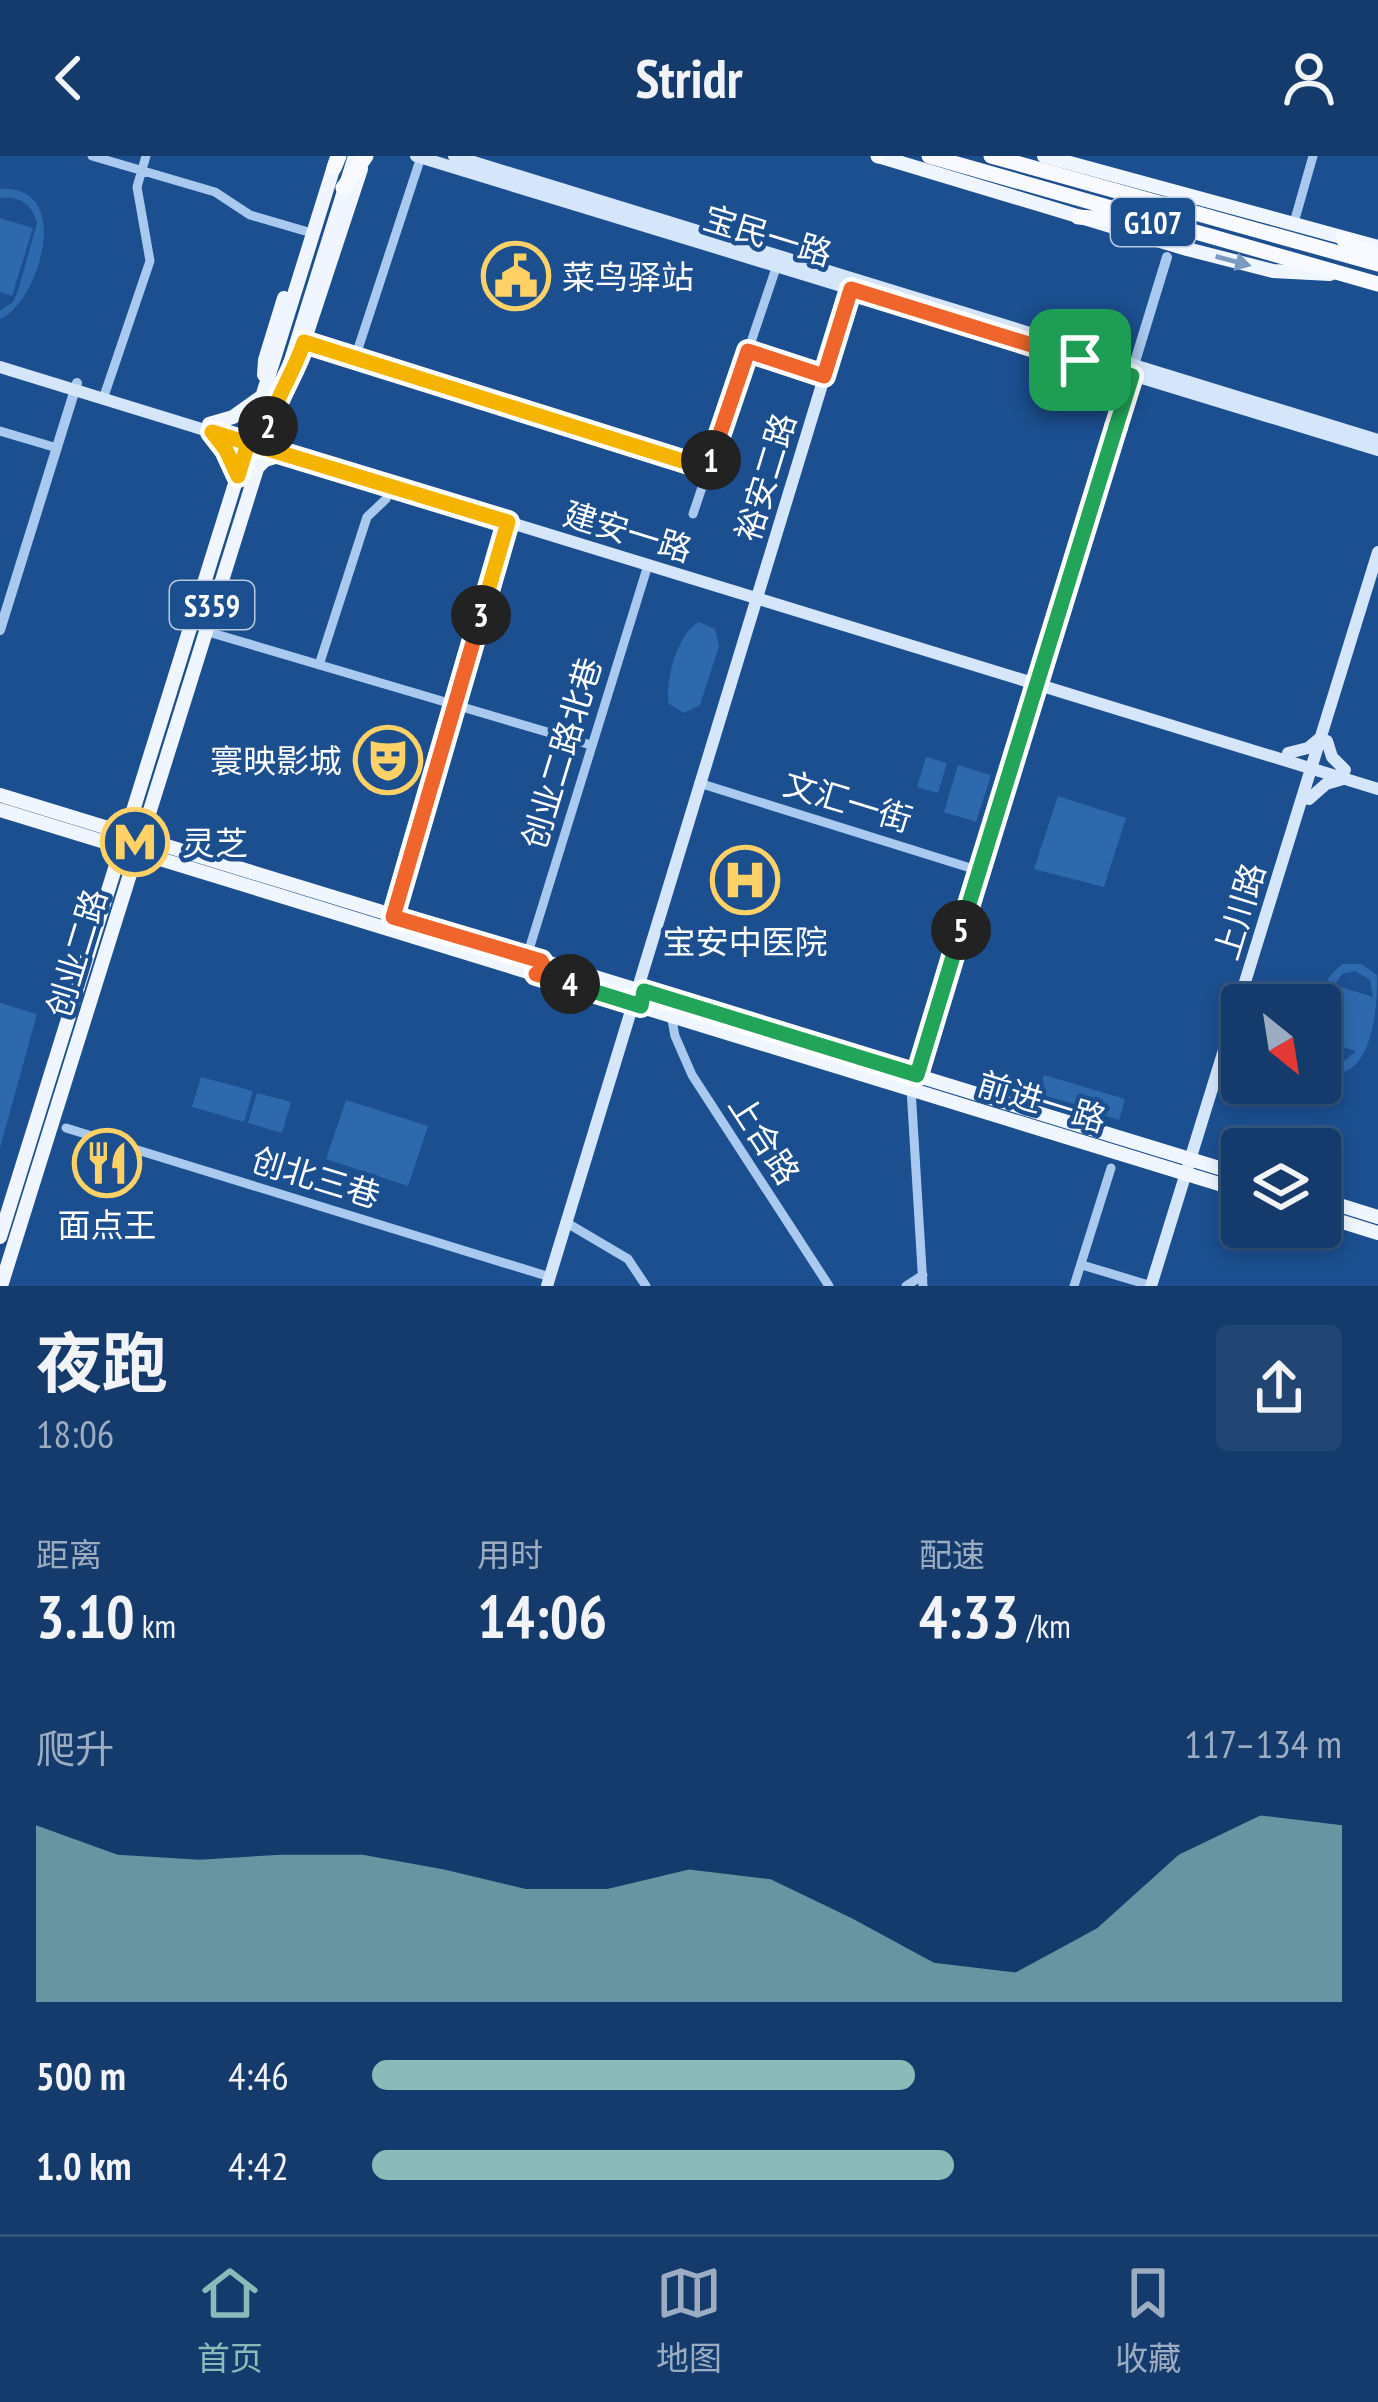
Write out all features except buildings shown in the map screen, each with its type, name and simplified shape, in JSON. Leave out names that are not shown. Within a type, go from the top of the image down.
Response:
[{"type":"highway","points":[[343,188],[366,156]]},
{"type":"highway","name":"G107","points":[[929,156],[1378,284]]},
{"type":"highway","name":"G107","points":[[991,156],[1378,256]]},
{"type":"highway","points":[[1078,217],[1151,221]]},
{"type":"highway","points":[[1343,239],[1378,256]]},
{"type":"main road","name":"创业二路","points":[[1,1286],[269,397],[355,156]]},
{"type":"main road","points":[[270,418],[288,451],[245,475],[211,428],[269,397],[296,367],[366,156]]},
{"type":"main road","name":"宝民一路","points":[[454,156],[855,287]]},
{"type":"main road","points":[[879,156],[1273,271],[1345,275]]},
{"type":"main road","points":[[1044,156],[1343,239]]},
{"type":"main road","name":"宝民一路","points":[[419,157],[1133,371],[1378,450]]},
{"type":"main road","name":"创业二路","points":[[282,357],[334,159]]},
{"type":"main road","points":[[269,397],[265,360],[305,231],[334,159]]},
{"type":"main road","name":"裕安二路","points":[[760,595],[855,287]]},
{"type":"main road","name":"裕安二路","points":[[551,1283],[855,287]]},
{"type":"main road","name":"建安一路","points":[[0,363],[1378,785]]},
{"type":"main road","name":"宝民一路","points":[[1133,371],[1378,440]]},
{"type":"main road","name":"创业二路","points":[[256,442],[270,418],[269,397]]},
{"type":"main road","name":"建安一路","points":[[288,451],[391,488],[760,595]]},
{"type":"main road","name":"创业二路","points":[[0,1238],[204,631],[245,475]]},
{"type":"main road","name":"上川路","points":[[1192,1167],[1378,552]]},
{"type":"main road","name":"上川路","points":[[1324,739],[1378,576]]},
{"type":"main road","points":[[1324,739],[1345,774],[1306,798],[1284,756],[1324,739]]},
{"type":"main road","name":"前进一路","points":[[0,795],[10,808],[393,917],[914,1082],[1192,1167],[1221,1172]]},
{"type":"main road","name":"上川路","points":[[1252,984],[1306,798]]},
{"type":"main road","name":"前进一路","points":[[131,843],[535,964]]},
{"type":"main road","name":"前进一路","points":[[639,997],[671,1015],[914,1082]]},
{"type":"main road","name":"上川路","points":[[1153,1286],[1221,1080]]},
{"type":"main road","name":"前进一路","points":[[1192,1167],[1221,1181]]},
{"type":"main road","points":[[1341,1206],[1378,1217]]},
{"type":"main road","points":[[1341,1222],[1378,1233]]},
{"type":"street","points":[[92,156],[214,192],[250,214],[305,231]]},
{"type":"street","points":[[104,395],[150,261],[137,187],[146,156]]},
{"type":"street","points":[[1293,226],[1312,156]]},
{"type":"street","points":[[355,358],[419,157]]},
{"type":"street","points":[[906,1286],[923,1280],[914,1082],[1168,256],[1156,240]]},
{"type":"street","points":[[1168,256],[1187,248]]},
{"type":"street","points":[[693,514],[777,265]]},
{"type":"street","points":[[304,342],[708,469]]},
{"type":"street","points":[[748,351],[824,376]]},
{"type":"street","points":[[0,630],[76,387]]},
{"type":"street","points":[[0,431],[57,448]]},
{"type":"street","points":[[319,665],[367,517],[391,488]]},
{"type":"street","points":[[393,917],[510,519]]},
{"type":"street","name":"创业二路北巷","points":[[535,964],[591,746],[648,565]]},
{"type":"street","points":[[204,631],[591,746]]},
{"type":"street","name":"文汇一街","points":[[703,784],[980,871]]},
{"type":"street","name":"上合路","points":[[671,1015],[692,1075],[829,1286]]},
{"type":"street","points":[[47,1136],[67,1128],[56,1109]]},
{"type":"street","name":"创北三巷","points":[[67,1128],[551,1283]]},
{"type":"street","points":[[1074,1286],[1111,1168]]},
{"type":"street","points":[[570,1224],[628,1259],[646,1286]]},
{"type":"street","points":[[1082,1264],[1153,1286]]},
{"type":"shaded area","points":[[0,189],[23,193],[37,205],[43,246],[27,292],[0,319],[0,311],[13,302],[18,291],[37,223],[24,202],[0,198]]},
{"type":"shaded area","points":[[0,218],[33,228],[12,296],[0,292]]},
{"type":"shaded area","points":[[699,622],[715,629],[719,646],[700,705],[684,713],[669,704],[669,683],[679,647]]},
{"type":"shaded area","points":[[926,757],[947,763],[938,793],[917,787]]},
{"type":"shaded area","points":[[958,765],[991,775],[976,822],[944,812]]},
{"type":"shaded area","points":[[1058,796],[1126,818],[1104,887],[1034,869]]},
{"type":"shaded area","points":[[1343,964],[1362,964],[1377,975],[1368,1043],[1351,1069],[1341,1072],[1341,1064],[1356,1051],[1341,1046],[1341,987],[1373,997],[1370,980],[1355,971],[1342,974],[1336,984],[1326,984]]},
{"type":"shaded area","points":[[0,1003],[37,1014],[0,1148]]},
{"type":"shaded area","points":[[1044,1075],[1125,1099],[1119,1120],[1038,1096]]},
{"type":"shaded area","points":[[201,1077],[253,1091],[244,1122],[192,1107]]},
{"type":"shaded area","points":[[257,1093],[291,1102],[282,1133],[248,1123]]},
{"type":"shaded area","points":[[346,1100],[428,1126],[408,1186],[326,1159]]},
{"type":"place","name":"菜鸟驿站","points":[[516,276]]},
{"type":"place","name":"寰映影城","points":[[388,760]]},
{"type":"place","name":"灵芝","points":[[135,842]]},
{"type":"place","name":"宝安中医院","points":[[745,880]]},
{"type":"place","name":"面点王","points":[[107,1163]]},
{"type":"route","points":[[1080,360],[851,289],[824,376],[748,351],[708,469],[304,342],[296,367],[276,399],[261,447],[212,432],[238,476],[248,443],[391,488],[508,522],[393,917],[541,961],[545,968],[536,974],[634,1004],[641,1006],[644,991],[917,1075],[1132,376],[1080,360]]}]
